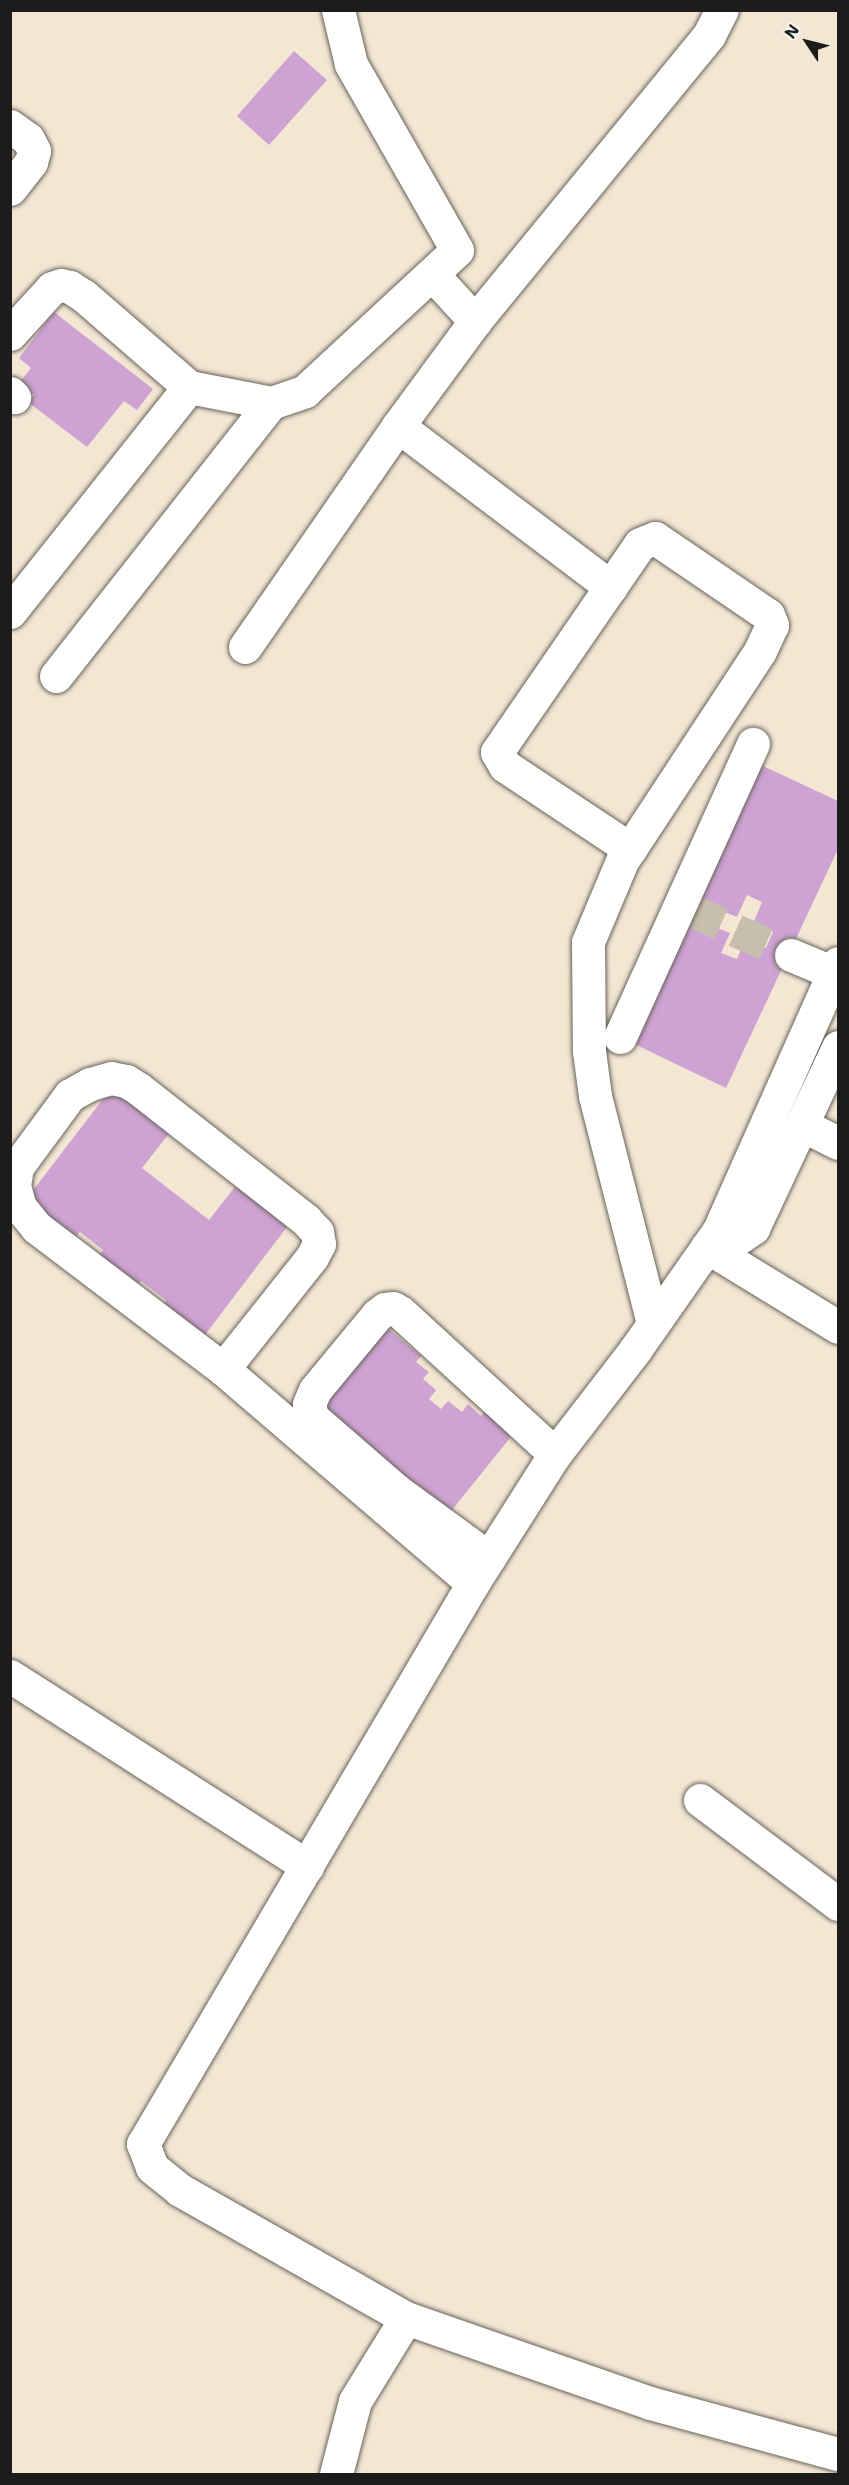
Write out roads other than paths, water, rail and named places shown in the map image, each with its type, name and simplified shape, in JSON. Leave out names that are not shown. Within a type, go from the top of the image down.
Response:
[{"type":"street","points":[[10,334],[52,288],[61,285],[70,287],[84,296],[189,387],[271,403],[305,391],[457,250],[351,64],[338,10]]},
{"type":"street","points":[[245,647],[398,426],[475,321],[709,35],[722,10]]},
{"type":"street","points":[[10,126],[28,139],[34,151],[31,162],[10,189]]},
{"type":"street","points":[[432,274],[475,321]]},
{"type":"street","points":[[10,612],[189,387]]},
{"type":"street","points":[[56,676],[271,403]]},
{"type":"street","points":[[398,426],[610,587]]},
{"type":"street","points":[[630,849],[505,766],[496,752],[640,544],[656,538],[768,615],[772,625],[760,651],[630,849],[622,861],[588,942],[589,1051],[595,1096],[653,1324]]},
{"type":"street","points":[[620,1037],[685,907],[753,744]]},
{"type":"street","points":[[791,955],[836,968],[719,1230],[653,1324],[555,1454],[481,1571],[143,2144],[152,2167],[180,2190],[406,2318],[650,2403],[838,2454]]},
{"type":"street","points":[[707,1247],[731,1243],[753,1228],[838,1047]]},
{"type":"street","points":[[223,1369],[312,1257],[319,1244],[317,1232],[306,1220],[139,1089],[126,1081],[111,1078],[90,1084],[70,1095],[17,1167],[14,1185],[20,1207],[36,1227],[223,1369],[481,1571]]},
{"type":"street","points":[[802,1125],[838,1143]]},
{"type":"street","points":[[707,1247],[838,1327]]},
{"type":"street","points":[[481,1571],[397,1491],[312,1417],[309,1404],[315,1390],[377,1315],[385,1309],[393,1308],[555,1454]]},
{"type":"street","points":[[10,1676],[307,1866]]},
{"type":"street","points":[[700,1800],[838,1904]]},
{"type":"street","points":[[336,2475],[355,2402],[406,2318]]},
{"type":"tunnel","points":[[691,910],[791,955]]}]
